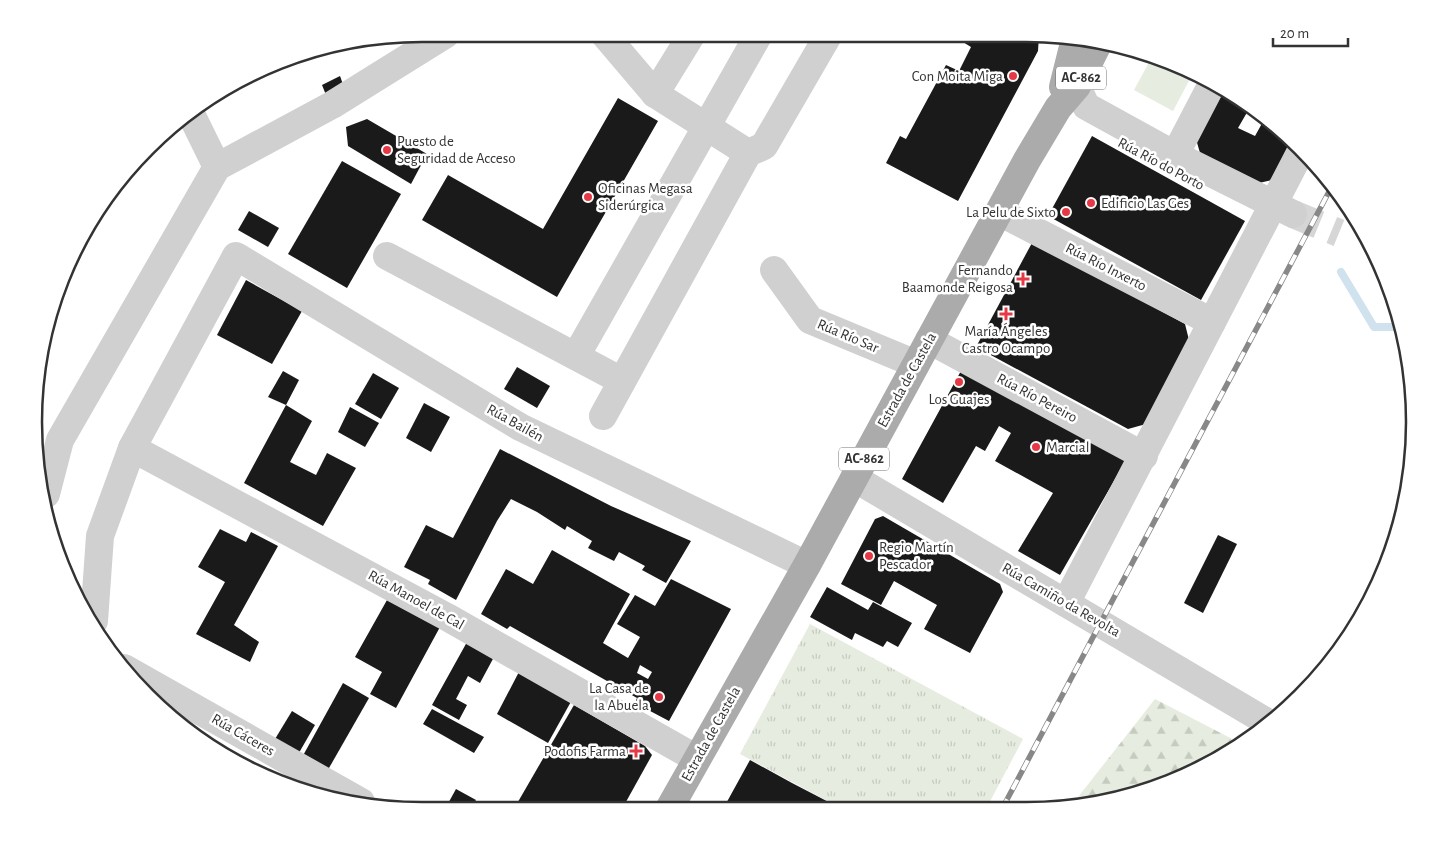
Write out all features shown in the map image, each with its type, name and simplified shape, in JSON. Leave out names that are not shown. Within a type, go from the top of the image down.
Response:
[{"type":"main road","name":"AC-862","points":[[1058,108],[1073,46]]},
{"type":"main road","name":"AC-862","points":[[1058,108],[1077,86],[1095,49]]},
{"type":"main road","name":"Estrada de Castela","points":[[673,802],[807,564],[999,212],[1058,108]]},
{"type":"street","points":[[48,485],[60,440],[217,168],[332,106],[433,42]]},
{"type":"street","points":[[611,42],[656,94],[748,153]]},
{"type":"street","points":[[656,94],[687,42]]},
{"type":"street","points":[[576,356],[754,42]]},
{"type":"street","points":[[603,416],[748,153],[764,146],[824,42]]},
{"type":"street","points":[[1077,86],[1086,106],[1276,213]]},
{"type":"street","points":[[1175,155],[1209,90]]},
{"type":"street","name":"Rúa Río do Porto","points":[[1058,108],[1276,213]]},
{"type":"street","points":[[193,119],[217,168]]},
{"type":"street","points":[[1066,603],[1212,322],[1276,213],[1298,158]]},
{"type":"street","name":"Rúa Río Inxerto","points":[[999,212],[1212,322]]},
{"type":"street","name":"Rúa Bailén","points":[[132,448],[236,256],[520,427],[807,564]]},
{"type":"street","points":[[387,256],[622,381]]},
{"type":"street","name":"Rúa Río Sar","points":[[774,270],[810,320],[916,364]]},
{"type":"street","name":"Rúa Río Pereiro","points":[[929,340],[1144,456]]},
{"type":"street","points":[[94,614],[100,536],[132,448]]},
{"type":"street","name":"Rúa Manoel de Cal","points":[[132,448],[447,617],[697,759]]},
{"type":"street","name":"Rúa Camiño da Revolta","points":[[854,478],[1262,719]]},
{"type":"street","name":"Rúa Cáceres","points":[[144,679],[346,794]]},
{"type":"green space","points":[[1149,63],[1189,80],[1173,111],[1134,90]]},
{"type":"green space","points":[[810,624],[1023,739],[990,802],[829,802],[740,754]]},
{"type":"green space","points":[[1155,699],[1234,740],[1171,773],[1124,789],[1077,798]]},
{"type":"building","points":[[963,42],[1039,43],[1038,51],[958,201],[886,163],[900,136],[906,139],[946,65],[959,71],[971,47]]},
{"type":"building","points":[[340,76],[344,87],[326,95],[322,85]]},
{"type":"building","points":[[1219,95],[1247,113],[1238,128],[1255,136],[1261,125],[1288,148],[1272,180],[1259,183],[1200,153],[1196,139]]},
{"type":"building","name":"Oficinas Megasa Siderúrgica","points":[[618,98],[658,121],[557,297],[422,220],[448,175],[543,229]]},
{"type":"building","name":"Puesto de Seguridad de Acceso","points":[[367,119],[427,154],[411,184],[348,146],[346,127]]},
{"type":"building","points":[[1092,136],[1245,221],[1201,300],[1048,216]]},
{"type":"building","points":[[342,161],[401,194],[347,288],[288,254]]},
{"type":"building","points":[[249,211],[279,228],[268,247],[238,230]]},
{"type":"building","points":[[1033,241],[1185,324],[1190,344],[1146,424],[1128,429],[976,347]]},
{"type":"building","points":[[246,280],[302,311],[272,364],[217,335]]},
{"type":"building","points":[[517,367],[550,386],[537,408],[504,389]]},
{"type":"building","points":[[962,369],[1126,460],[1060,575],[1018,551],[1053,493],[995,461],[1011,433],[999,426],[985,451],[976,446],[943,503],[902,479]]},
{"type":"building","points":[[283,371],[299,380],[286,405],[268,397]]},
{"type":"building","points":[[373,373],[399,388],[381,419],[355,404]]},
{"type":"building","points":[[424,403],[450,417],[431,452],[406,438]]},
{"type":"building","points":[[286,405],[312,421],[290,462],[316,475],[327,453],[356,468],[323,526],[244,483]]},
{"type":"building","points":[[350,407],[379,423],[365,447],[338,432]]},
{"type":"building","points":[[500,449],[611,506],[691,541],[666,583],[642,570],[645,566],[619,552],[614,561],[588,548],[592,541],[567,526],[565,530],[537,512],[511,499],[497,521],[456,600],[428,584],[430,580],[404,567],[426,525],[453,538]]},
{"type":"building","points":[[883,516],[1000,584],[1003,592],[970,653],[924,629],[937,605],[894,581],[881,605],[841,584],[875,519]]},
{"type":"building","points":[[220,529],[246,542],[251,532],[278,546],[234,625],[259,642],[250,662],[196,634],[225,582],[198,567]]},
{"type":"building","points":[[1218,535],[1237,544],[1203,613],[1184,603]]},
{"type":"building","points":[[552,550],[630,594],[603,643],[628,658],[640,637],[617,624],[635,595],[655,606],[671,579],[731,609],[669,721],[635,703],[637,698],[510,626],[507,629],[481,614],[506,569],[533,584]],"holes":[[[640,665],[652,672],[648,679],[637,673]]]},
{"type":"building","points":[[827,587],[868,610],[873,602],[912,623],[898,647],[887,641],[883,647],[855,633],[852,640],[810,617]]},
{"type":"building","points":[[387,600],[440,627],[396,708],[370,694],[382,672],[355,657]]},
{"type":"building","points":[[467,642],[494,657],[480,683],[468,676],[456,699],[467,705],[459,720],[432,705]]},
{"type":"building","points":[[521,668],[573,698],[548,743],[497,714]]},
{"type":"building","points":[[343,683],[369,698],[325,775],[300,761]]},
{"type":"building","points":[[574,705],[645,746],[652,755],[626,802],[518,802]]},
{"type":"building","points":[[432,709],[484,737],[474,753],[423,724]]},
{"type":"building","points":[[292,711],[315,725],[296,758],[272,744]]},
{"type":"building","points":[[750,760],[829,802],[727,802]]},
{"type":"building","points":[[456,789],[476,800],[475,802],[449,802]]},
{"type":"waterway","points":[[1341,272],[1374,327],[1394,327]]},
{"type":"tunnel","points":[[1293,214],[1339,233]]},
{"type":"railway","points":[[1006,802],[1328,193]]},
{"type":"place","name":"Con Moita Miga","points":[[1013,76]]},
{"type":"place","name":"Puesto de Seguridad de Acceso","points":[[387,150]]},
{"type":"place","name":"Oficinas Megasa Siderúrgica","points":[[588,197]]},
{"type":"place","name":"Edificio Las Ges","points":[[1091,203]]},
{"type":"place","name":"La Pelu de Sixto","points":[[1066,212]]},
{"type":"place","name":"Fernando Baamonde Reigosa","points":[[1023,279]]},
{"type":"place","name":"María Ángeles Castro Ocampo","points":[[1006,314]]},
{"type":"place","name":"Los Guajes","points":[[959,382]]},
{"type":"place","name":"Marcial","points":[[1036,447]]},
{"type":"place","name":"Regio Martín Pescador","points":[[869,556]]},
{"type":"place","name":"La Casa de la Abuela","points":[[659,697]]},
{"type":"place","name":"Podofis Farma","points":[[636,751]]}]
